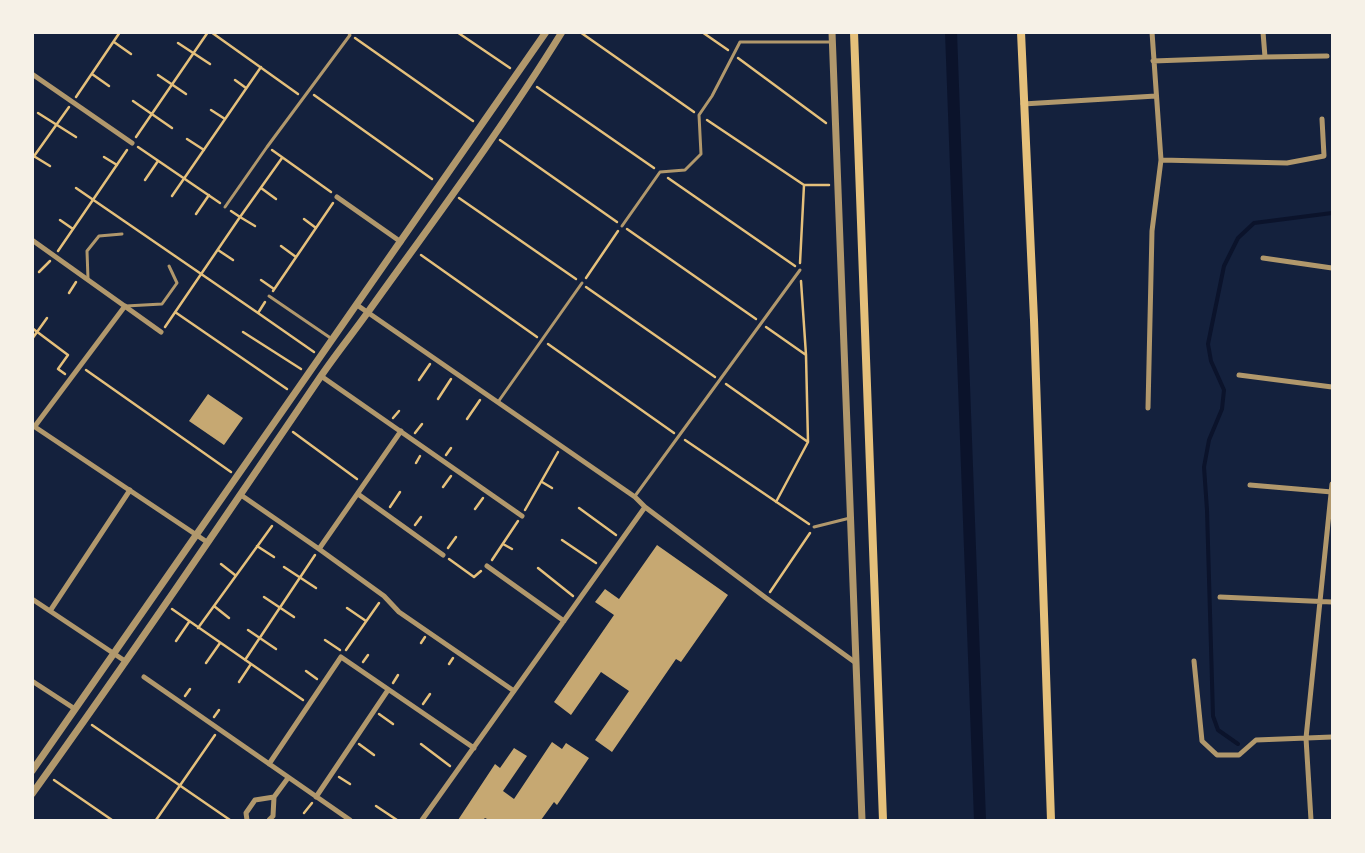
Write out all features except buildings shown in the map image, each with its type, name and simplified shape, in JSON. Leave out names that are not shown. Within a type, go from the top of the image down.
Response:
[{"type":"main road","points":[[854,32],[884,820]]},
{"type":"main road","points":[[1021,32],[1034,320],[1050,820]]},
{"type":"street","points":[[32,771],[36,760],[114,654],[546,32]]},
{"type":"street","points":[[32,794],[241,495],[321,376],[454,194],[531,83],[562,32]]},
{"type":"street","points":[[832,32],[862,820]]},
{"type":"street","points":[[1148,408],[1152,231],[1161,160],[1152,32]]},
{"type":"street","points":[[1263,32],[1265,57]]},
{"type":"street","points":[[1153,61],[1327,56]]},
{"type":"street","points":[[32,74],[132,143]]},
{"type":"street","points":[[1024,104],[1156,96]]},
{"type":"street","points":[[1161,160],[1287,162],[1324,156],[1322,119]]},
{"type":"street","points":[[338,197],[401,242]]},
{"type":"street","points":[[32,240],[161,332]]},
{"type":"street","points":[[1263,258],[1332,268]]},
{"type":"street","points":[[356,305],[635,497],[645,507],[856,664]]},
{"type":"street","points":[[126,306],[34,426],[207,542]]},
{"type":"street","points":[[1239,374],[1332,387]]},
{"type":"street","points":[[321,376],[522,516]]},
{"type":"street","points":[[283,411],[292,418]]},
{"type":"street","points":[[319,549],[401,431]]},
{"type":"street","points":[[1311,820],[1306,738],[1332,484]]},
{"type":"street","points":[[1250,485],[1332,492]]},
{"type":"street","points":[[50,611],[130,490]]},
{"type":"street","points":[[358,494],[443,555]]},
{"type":"street","points":[[241,495],[384,596],[399,612],[514,691]]},
{"type":"street","points":[[422,820],[645,507]]},
{"type":"street","points":[[487,566],[564,621]]},
{"type":"street","points":[[1220,598],[1332,602]]},
{"type":"street","points":[[32,599],[125,662]]},
{"type":"street","points":[[269,764],[341,658],[474,748]]},
{"type":"street","points":[[1194,661],[1202,741],[1217,755],[1238,755],[1256,740],[1332,737]]},
{"type":"street","points":[[144,677],[350,820]]},
{"type":"street","points":[[32,681],[75,709]]},
{"type":"street","points":[[316,797],[388,690]]},
{"type":"street","points":[[269,820],[273,816],[274,797],[288,778]]},
{"type":"street","points":[[246,820],[246,813],[255,800],[274,797]]},
{"type":"lane","points":[[225,207],[349,34]]},
{"type":"lane","points":[[622,226],[660,172],[685,170],[701,154],[699,116],[712,96],[740,42],[832,42]]},
{"type":"lane","points":[[88,280],[87,252],[99,236],[122,234]]},
{"type":"lane","points":[[126,306],[162,304],[177,283],[169,266]]},
{"type":"lane","points":[[635,497],[800,270]]},
{"type":"lane","points":[[498,402],[582,283]]},
{"type":"lane","points":[[269,296],[333,340]]},
{"type":"lane","points":[[814,527],[850,518]]},
{"type":"path","points":[[39,272],[55,256],[210,32],[304,98]]},
{"type":"path","points":[[457,32],[518,74]]},
{"type":"path","points":[[702,32],[835,130]]},
{"type":"path","points":[[349,34],[481,126]]},
{"type":"path","points":[[114,42],[132,54]]},
{"type":"path","points":[[178,43],[210,64]]},
{"type":"path","points":[[172,196],[261,67]]},
{"type":"path","points":[[92,74],[110,86]]},
{"type":"path","points":[[158,75],[186,94]]},
{"type":"path","points":[[235,80],[246,88]]},
{"type":"path","points":[[531,83],[800,270]]},
{"type":"path","points":[[309,92],[440,184]]},
{"type":"path","points":[[133,101],[172,128]]},
{"type":"path","points":[[211,110],[225,119]]},
{"type":"path","points":[[38,113],[76,137]]},
{"type":"path","points":[[494,136],[806,355]]},
{"type":"path","points":[[187,139],[204,150]]},
{"type":"path","points":[[132,143],[255,226]]},
{"type":"path","points":[[258,313],[338,197],[267,146]]},
{"type":"path","points":[[32,155],[50,166]]},
{"type":"path","points":[[104,156],[117,165]]},
{"type":"path","points":[[161,332],[282,158]]},
{"type":"path","points":[[145,180],[158,161]]},
{"type":"path","points":[[776,502],[808,442],[806,355],[800,270],[804,185]]},
{"type":"path","points":[[76,188],[321,356]]},
{"type":"path","points":[[261,188],[276,199]]},
{"type":"path","points":[[454,194],[808,442]]},
{"type":"path","points":[[196,214],[209,195]]},
{"type":"path","points":[[304,219],[316,228]]},
{"type":"path","points":[[60,220],[73,229]]},
{"type":"path","points":[[582,283],[622,226]]},
{"type":"path","points":[[282,246],[296,257]]},
{"type":"path","points":[[412,249],[679,436],[814,527],[766,598]]},
{"type":"path","points":[[218,250],[233,260]]},
{"type":"path","points":[[69,293],[81,275]]},
{"type":"path","points":[[261,280],[274,289]]},
{"type":"path","points":[[175,312],[294,395]]},
{"type":"path","points":[[32,338],[47,318]]},
{"type":"path","points":[[32,328],[68,355],[58,369],[71,379]]},
{"type":"path","points":[[243,332],[308,374]]},
{"type":"path","points":[[419,380],[434,359]]},
{"type":"path","points":[[81,366],[237,477]]},
{"type":"path","points":[[438,399],[455,373]]},
{"type":"path","points":[[467,420],[485,394]]},
{"type":"path","points":[[286,427],[364,484]]},
{"type":"path","points":[[443,487],[456,469]]},
{"type":"path","points":[[542,482],[552,488]]},
{"type":"path","points":[[475,509],[488,491]]},
{"type":"path","points":[[385,514],[400,492]]},
{"type":"path","points":[[579,508],[622,539]]},
{"type":"path","points":[[198,628],[276,520]]},
{"type":"path","points":[[456,537],[443,555],[474,577],[487,566]]},
{"type":"path","points":[[562,540],[602,567]]},
{"type":"path","points":[[503,544],[512,550]]},
{"type":"path","points":[[257,546],[274,557]]},
{"type":"path","points":[[245,660],[319,549]]},
{"type":"path","points":[[221,564],[235,575]]},
{"type":"path","points":[[284,567],[316,588]]},
{"type":"path","points":[[538,568],[578,600]]},
{"type":"path","points":[[325,640],[344,653],[384,596]]},
{"type":"path","points":[[264,598],[294,617]]},
{"type":"path","points":[[164,604],[309,704]]},
{"type":"path","points":[[214,606],[229,618]]},
{"type":"path","points":[[347,608],[366,621]]},
{"type":"path","points":[[176,641],[190,622]]},
{"type":"path","points":[[248,630],[276,648]]},
{"type":"path","points":[[206,663],[220,643]]},
{"type":"path","points":[[239,682],[251,664]]},
{"type":"path","points":[[306,671],[323,684]]},
{"type":"path","points":[[374,711],[393,724]]},
{"type":"path","points":[[85,720],[230,820]]},
{"type":"path","points":[[156,820],[219,730]]},
{"type":"path","points":[[354,741],[374,755]]},
{"type":"path","points":[[420,744],[458,771]]},
{"type":"path","points":[[333,773],[350,784]]},
{"type":"path","points":[[46,774],[112,820]]},
{"type":"path","points":[[304,814],[316,797]]},
{"type":"path","points":[[376,806],[396,820]]},
{"type":"waterway","points":[[951,32],[980,820]]},
{"type":"waterway","points":[[1238,744],[1218,730],[1213,716],[1204,467],[1209,440],[1222,409],[1224,390],[1211,361],[1208,344],[1224,266],[1238,238],[1254,223],[1332,213]]}]
